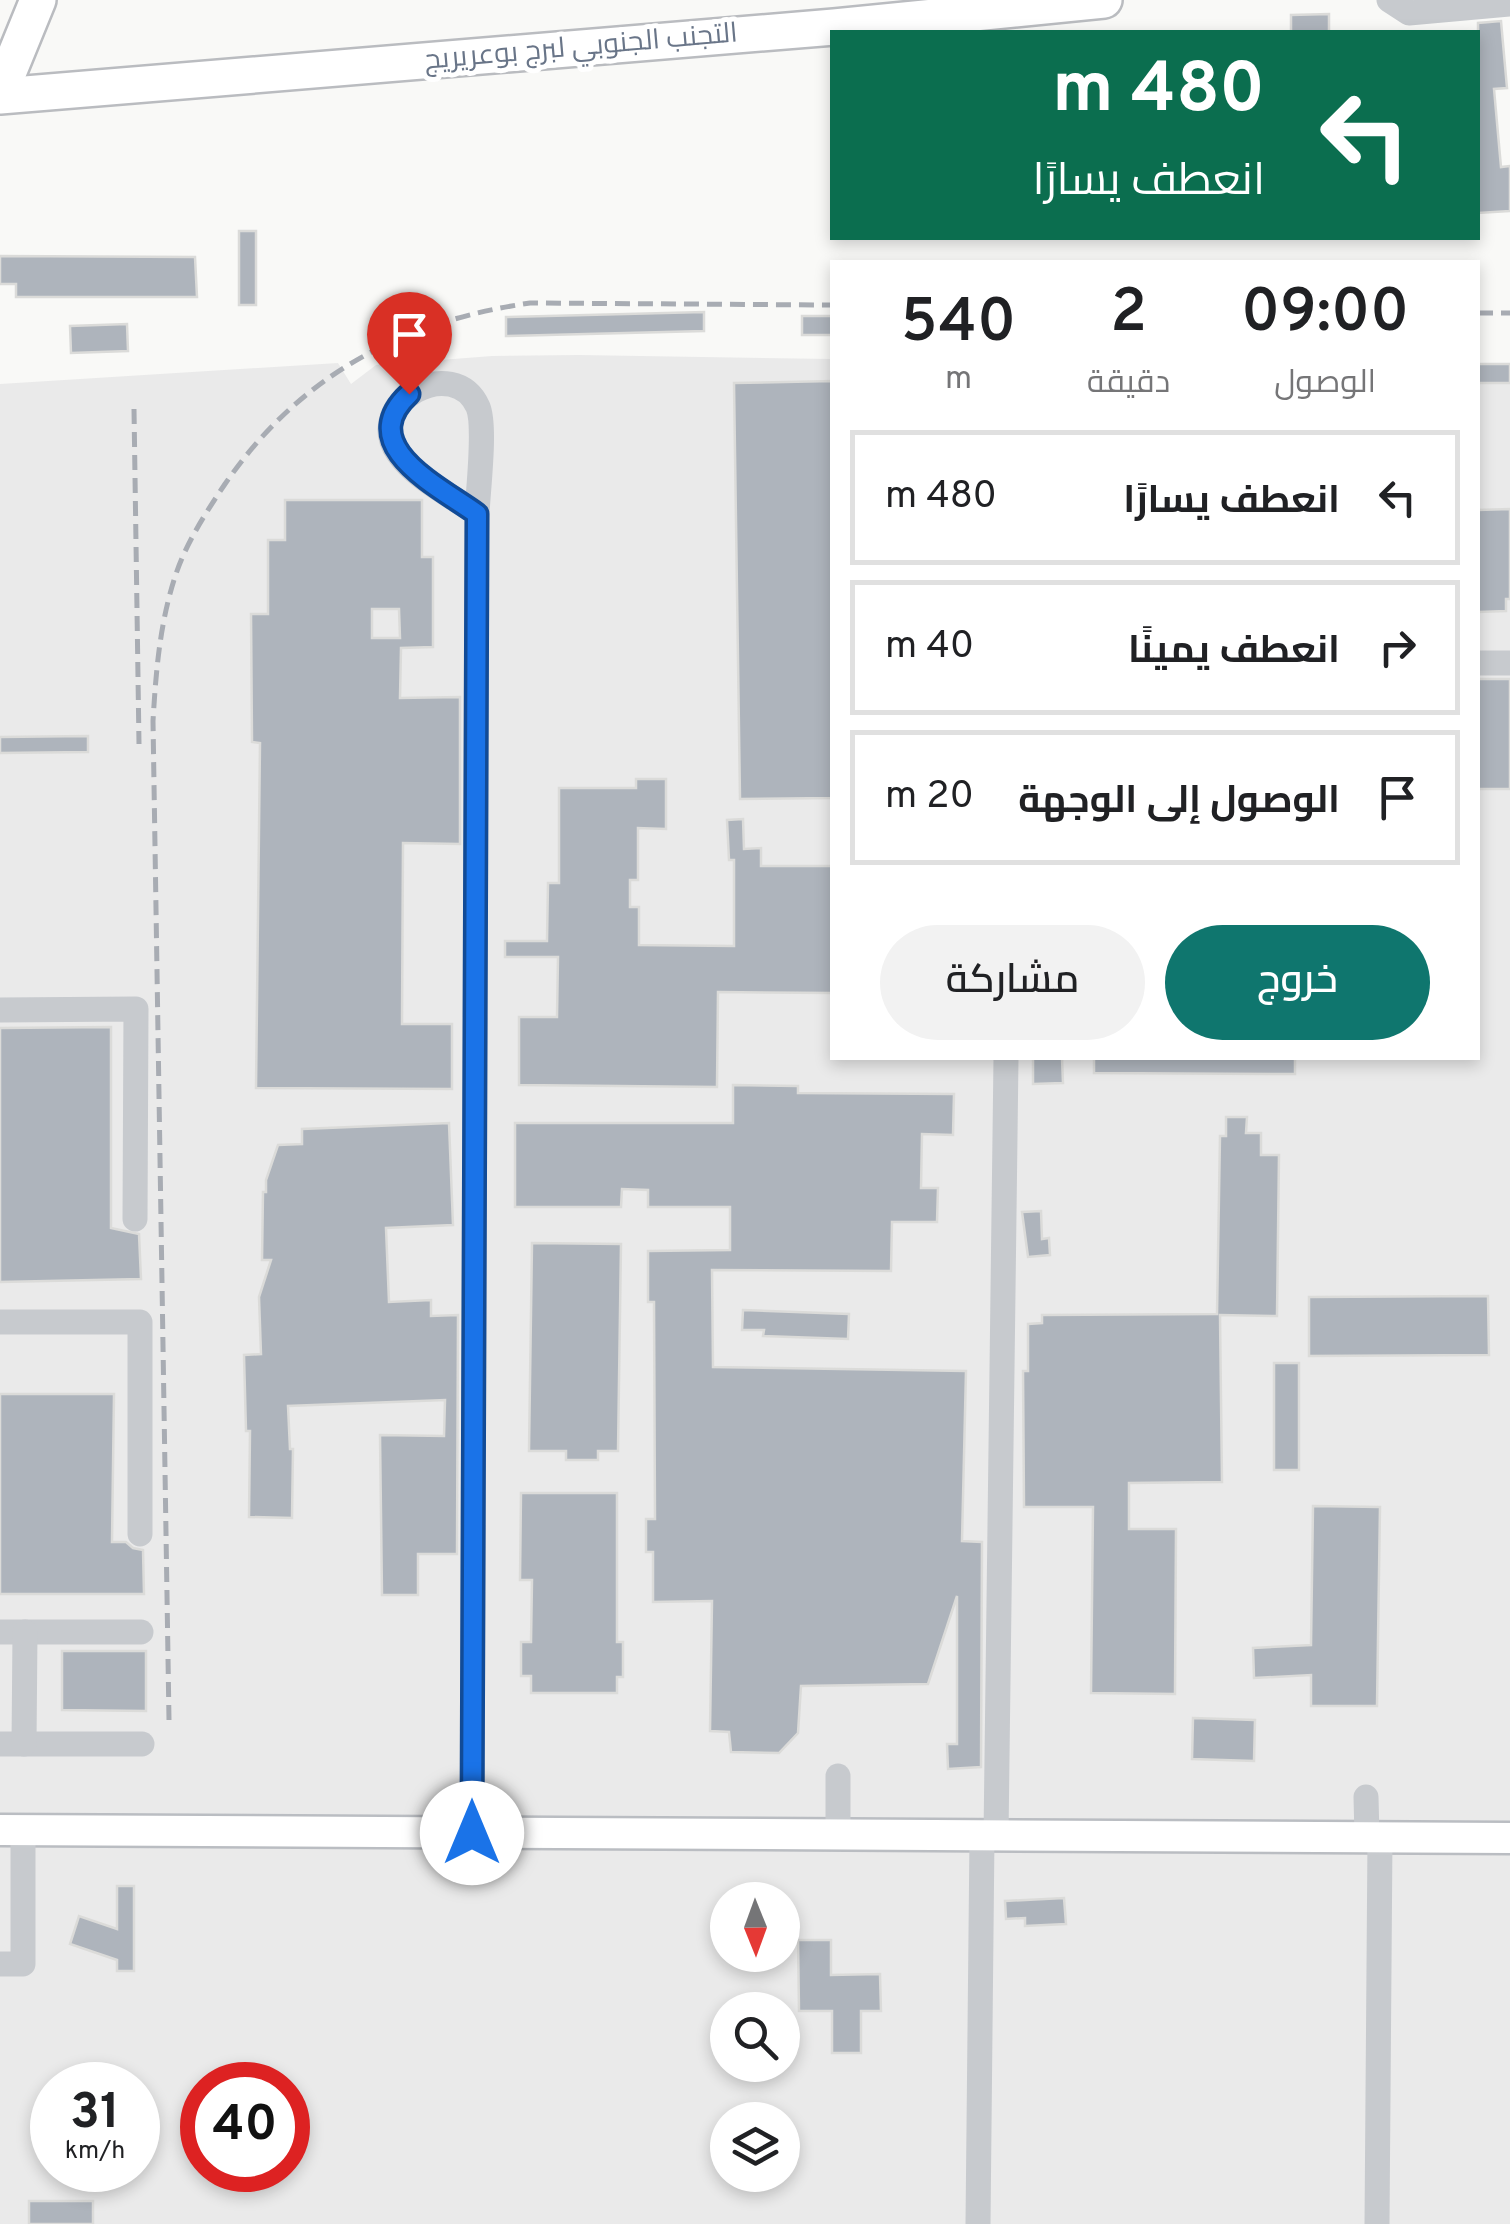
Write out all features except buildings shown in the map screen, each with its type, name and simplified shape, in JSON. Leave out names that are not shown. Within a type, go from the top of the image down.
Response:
[{"type":"highway","points":[[834,27],[885,17],[929,0]]},
{"type":"highway","name":"التجنب الجنوبي لبرج بوعريريج","points":[[0,95],[834,27],[1104,0]]},
{"type":"highway","points":[[0,95],[27,11]]},
{"type":"main road","points":[[11,1830],[1510,1838]]},
{"type":"street","points":[[1389,0],[1409,12],[1510,4]]},
{"type":"street","points":[[472,1833],[477,514],[481,418],[475,401],[452,385],[419,387],[394,411],[390,424],[392,443],[411,466],[477,514]]},
{"type":"street","points":[[1480,663],[1510,663]]},
{"type":"street","points":[[0,1010],[136,1009],[135,1219]]},
{"type":"street","points":[[978,2224],[1006,1060]]},
{"type":"street","points":[[0,1322],[140,1322],[140,1534]]},
{"type":"street","points":[[141,1632],[13,1632],[12,1744],[142,1744]]},
{"type":"street","points":[[838,1776],[838,1835]]},
{"type":"street","points":[[1366,1797],[1374,1838],[1378,2224]]},
{"type":"street","points":[[0,1964],[23,1964],[11,1830]]},
{"type":"shaded area","points":[[492,356],[830,359],[830,1060],[1480,1060],[1480,367],[1510,367],[1510,2224],[0,2224],[0,384],[338,363],[351,384],[376,365]]},
{"type":"railway","points":[[169,1720],[153,721],[163,627],[171,589],[187,548],[225,484],[286,412],[357,360],[438,324],[530,303],[830,305]]},
{"type":"railway","points":[[1480,313],[1510,313]]},
{"type":"railway","points":[[134,409],[139,744]]},
{"type":"route","points":[[409,394],[394,411],[390,424],[396,449],[411,466],[477,514],[472,1833]]}]
